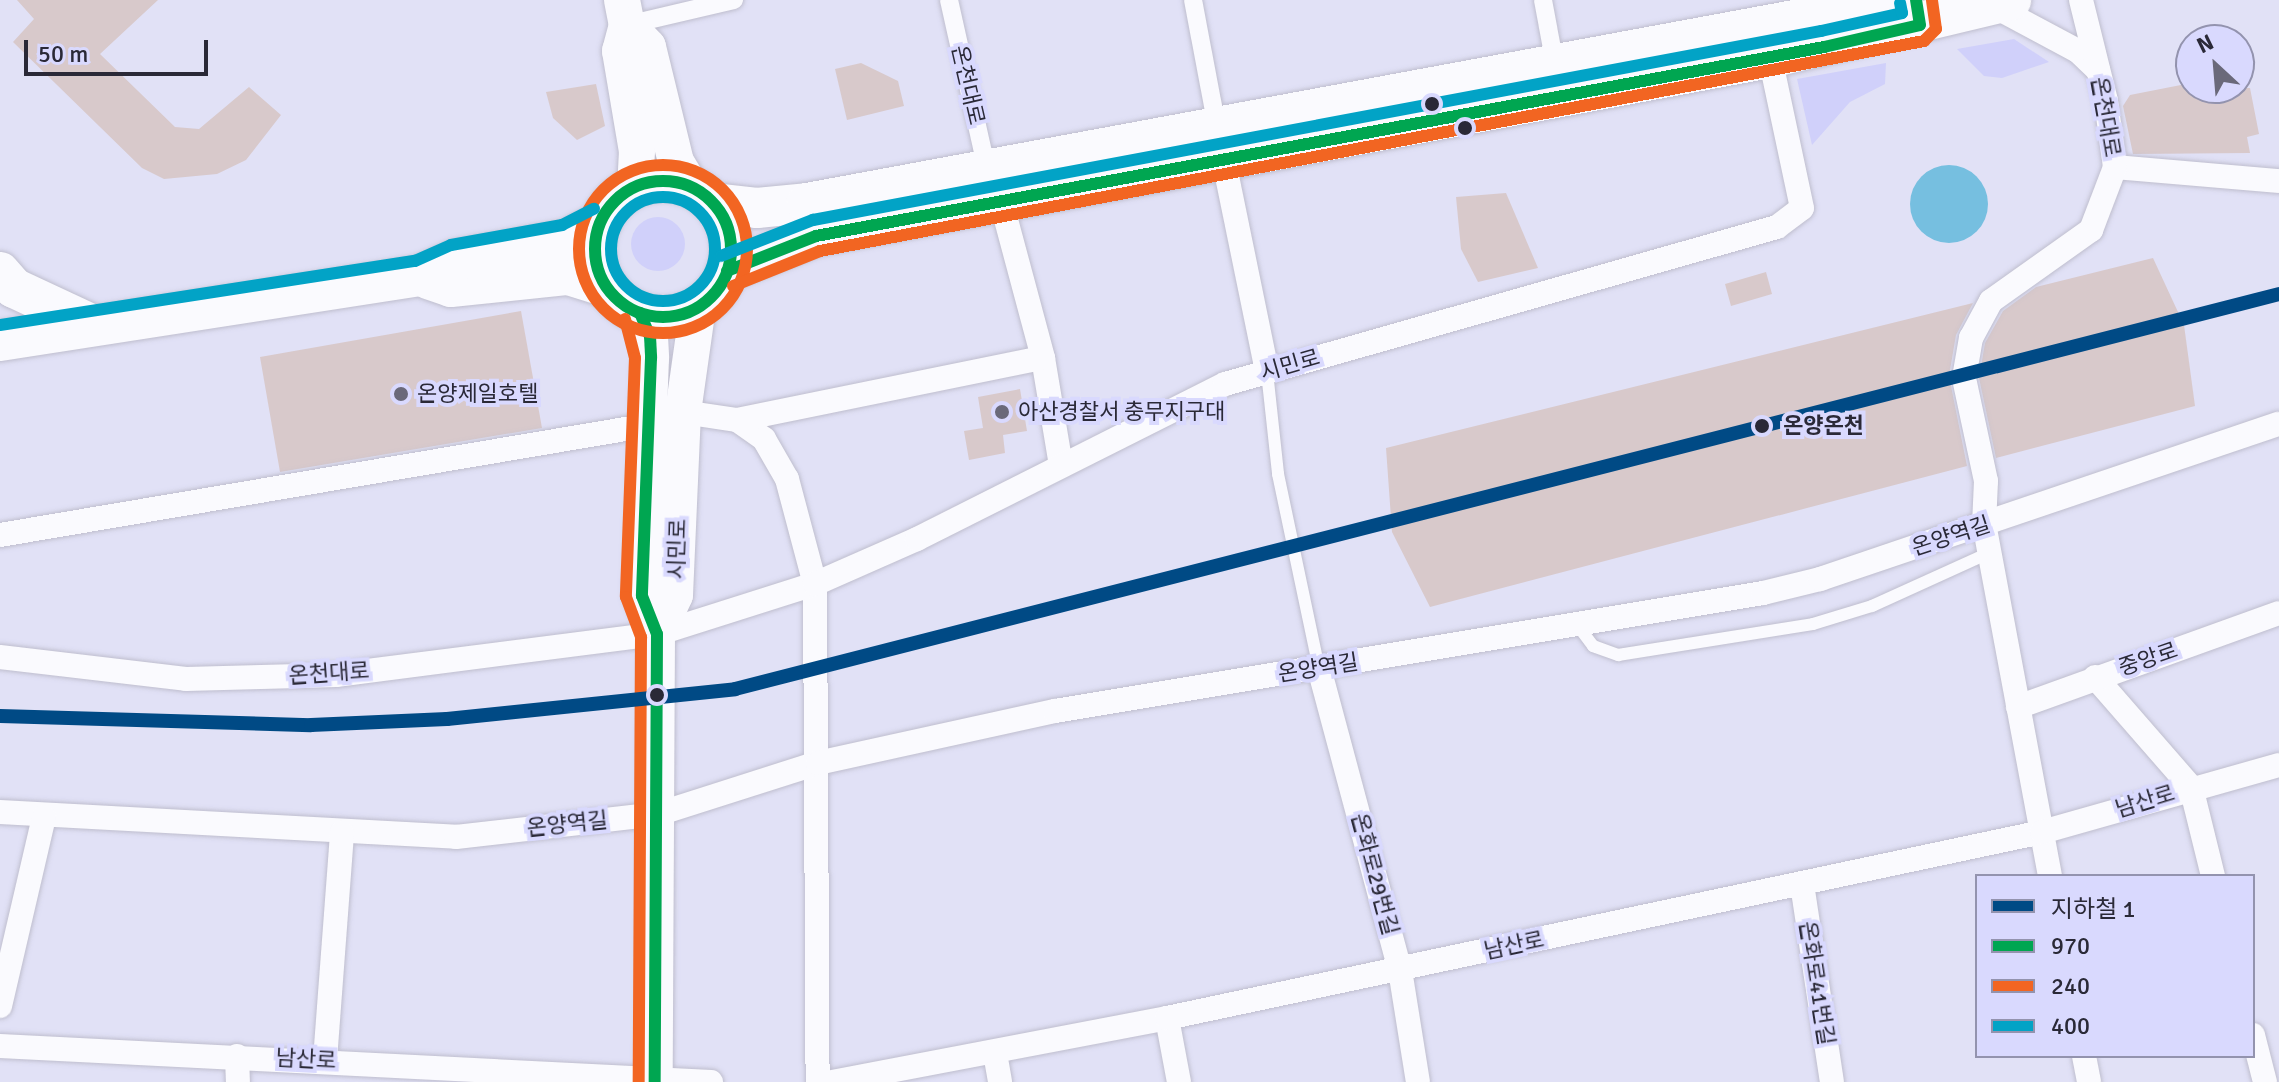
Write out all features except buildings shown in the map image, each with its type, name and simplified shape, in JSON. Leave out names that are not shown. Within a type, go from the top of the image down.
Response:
[{"type":"main road","points":[[1220,144],[1555,65],[1896,10],[1996,2]]},
{"type":"main road","points":[[607,287],[595,257],[601,223],[617,199],[635,187],[655,181],[757,208],[994,185],[1220,144],[1770,58],[1896,10]]},
{"type":"main road","points":[[624,12],[620,51],[637,151],[635,187]]},
{"type":"main road","points":[[624,12],[648,47],[676,162],[702,195],[731,241],[727,271]]},
{"type":"main road","points":[[420,276],[451,287],[568,275],[607,287],[640,313],[670,317],[698,306],[727,271],[816,236],[994,185]]},
{"type":"main road","points":[[0,341],[420,276],[456,260],[567,240],[601,223]]},
{"type":"main road","points":[[0,272],[14,288],[93,325]]},
{"type":"main road","name":"시민로","points":[[657,634],[675,595],[683,412],[698,306]]},
{"type":"main road","name":"시민로","points":[[640,313],[650,336],[642,596],[657,634],[655,1081]]},
{"type":"street","points":[[624,12],[734,0]]},
{"type":"street","name":"온천대로","points":[[949,0],[994,185]]},
{"type":"street","points":[[1193,0],[1267,372]]},
{"type":"street","points":[[1543,0],[1555,65]]},
{"type":"street","name":"온천대로","points":[[2081,0],[2098,70],[2115,167],[2279,181]]},
{"type":"street","points":[[1996,2],[2078,51],[2098,70]]},
{"type":"street","name":"시민로","points":[[657,634],[815,584],[1225,384],[1777,227],[1802,208],[1770,58]]},
{"type":"street","points":[[2050,874],[1984,525],[1986,481],[1964,378],[1971,338],[1991,301],[2091,230],[2115,167]]},
{"type":"street","points":[[994,185],[1043,358],[1061,466]]},
{"type":"street","points":[[683,412],[737,420],[1043,358]]},
{"type":"street","points":[[737,420],[764,439],[787,479],[815,584],[818,1082]]},
{"type":"street","name":"온양역길","points":[[0,812],[44,817],[456,837],[658,814],[818,763],[1055,711],[1578,626],[1791,586],[1984,525],[2279,424]]},
{"type":"street","points":[[0,535],[649,425]]},
{"type":"street","name":"중앙로","points":[[2018,707],[2279,613]]},
{"type":"street","name":"온천대로","points":[[0,657],[186,679],[336,675],[657,634]]},
{"type":"street","name":"온화로29번길","points":[[1319,668],[1400,970],[1418,1082]]},
{"type":"street","points":[[2095,677],[2191,787]]},
{"type":"street","name":"남산로","points":[[832,1082],[995,1053],[1400,970],[2042,832],[2191,787],[2279,765]]},
{"type":"street","name":"남산로","points":[[2191,787],[2213,874]]},
{"type":"street","points":[[0,1006],[44,817]]},
{"type":"street","points":[[325,1060],[342,833]]},
{"type":"street","name":"온화로41번길","points":[[1802,884],[1832,1082]]},
{"type":"street","points":[[1167,1018],[1179,1082]]},
{"type":"street","points":[[2255,1043],[2265,1082]]},
{"type":"street","name":"남산로","points":[[0,1046],[325,1060],[711,1082]]},
{"type":"street","points":[[995,1053],[1000,1082]]},
{"type":"street","points":[[237,1056],[238,1082]]},
{"type":"street","points":[[2084,1058],[2089,1082]]},
{"type":"lane","points":[[1267,372],[1278,474],[1319,668]]},
{"type":"lane","points":[[1578,626],[1593,646],[1618,655],[1813,624],[1872,606],[1989,553]]},
{"type":"shaded area","points":[[2014,39],[2049,62],[2002,78],[1984,76],[1957,49]]},
{"type":"shaded area","points":[[1886,63],[1885,84],[1850,102],[1812,145],[1797,79]]},
{"type":"shaded area","points":[[1949,165],[1964,168],[1977,176],[1985,189],[1988,204],[1985,219],[1977,232],[1964,240],[1949,243],[1934,240],[1921,232],[1913,219],[1910,204],[1913,189],[1921,176],[1934,168]]},
{"type":"shaded area","points":[[658,217],[677,225],[685,244],[677,263],[658,271],[639,263],[631,244],[639,225]]},
{"type":"metro line","name":"1","points":[[0,716],[311,725],[447,719],[735,689],[2279,294]]},
{"type":"transit line","name":"970","points":[[727,271],[816,236],[1824,47],[1920,25],[1916,0]]},
{"type":"transit line","name":"240","points":[[733,286],[820,251],[1924,41],[1936,29],[1932,0]]},
{"type":"transit line","name":"400","points":[[721,256],[813,220],[1821,31],[1902,13],[1900,3]]},
{"type":"transit line","name":"240","points":[[663,165],[695,172],[710,179],[722,190],[733,202],[740,217],[747,249],[740,281],[733,296],[722,308],[710,319],[695,326],[663,333],[631,326],[616,319],[604,308],[593,296],[586,281],[579,249],[586,217],[593,202],[604,190],[616,179],[631,172],[663,165]]},
{"type":"transit line","name":"970","points":[[663,181],[689,186],[711,201],[726,223],[731,249],[726,275],[711,297],[689,312],[663,317],[637,312],[615,297],[600,275],[595,249],[600,223],[615,201],[637,186],[663,181]]},
{"type":"transit line","name":"400","points":[[663,197],[683,201],[700,212],[711,229],[715,249],[711,269],[700,286],[683,297],[663,301],[643,297],[626,286],[615,269],[611,249],[615,229],[626,212],[643,201],[663,197]]},
{"type":"transit line","name":"400","points":[[0,325],[415,261],[451,245],[562,225],[594,209]]},
{"type":"transit line","name":"970","points":[[640,313],[650,336],[651,358],[642,596],[657,634],[655,1082]]},
{"type":"transit line","name":"240","points":[[625,319],[635,358],[626,597],[641,637],[639,1082]]},
{"type":"place","name":"온양제일호텔","points":[[401,394]]},
{"type":"place","name":"아산경찰서 충무지구대","points":[[1002,412]]},
{"type":"place","name":"온양온천","points":[[1762,426]]}]
